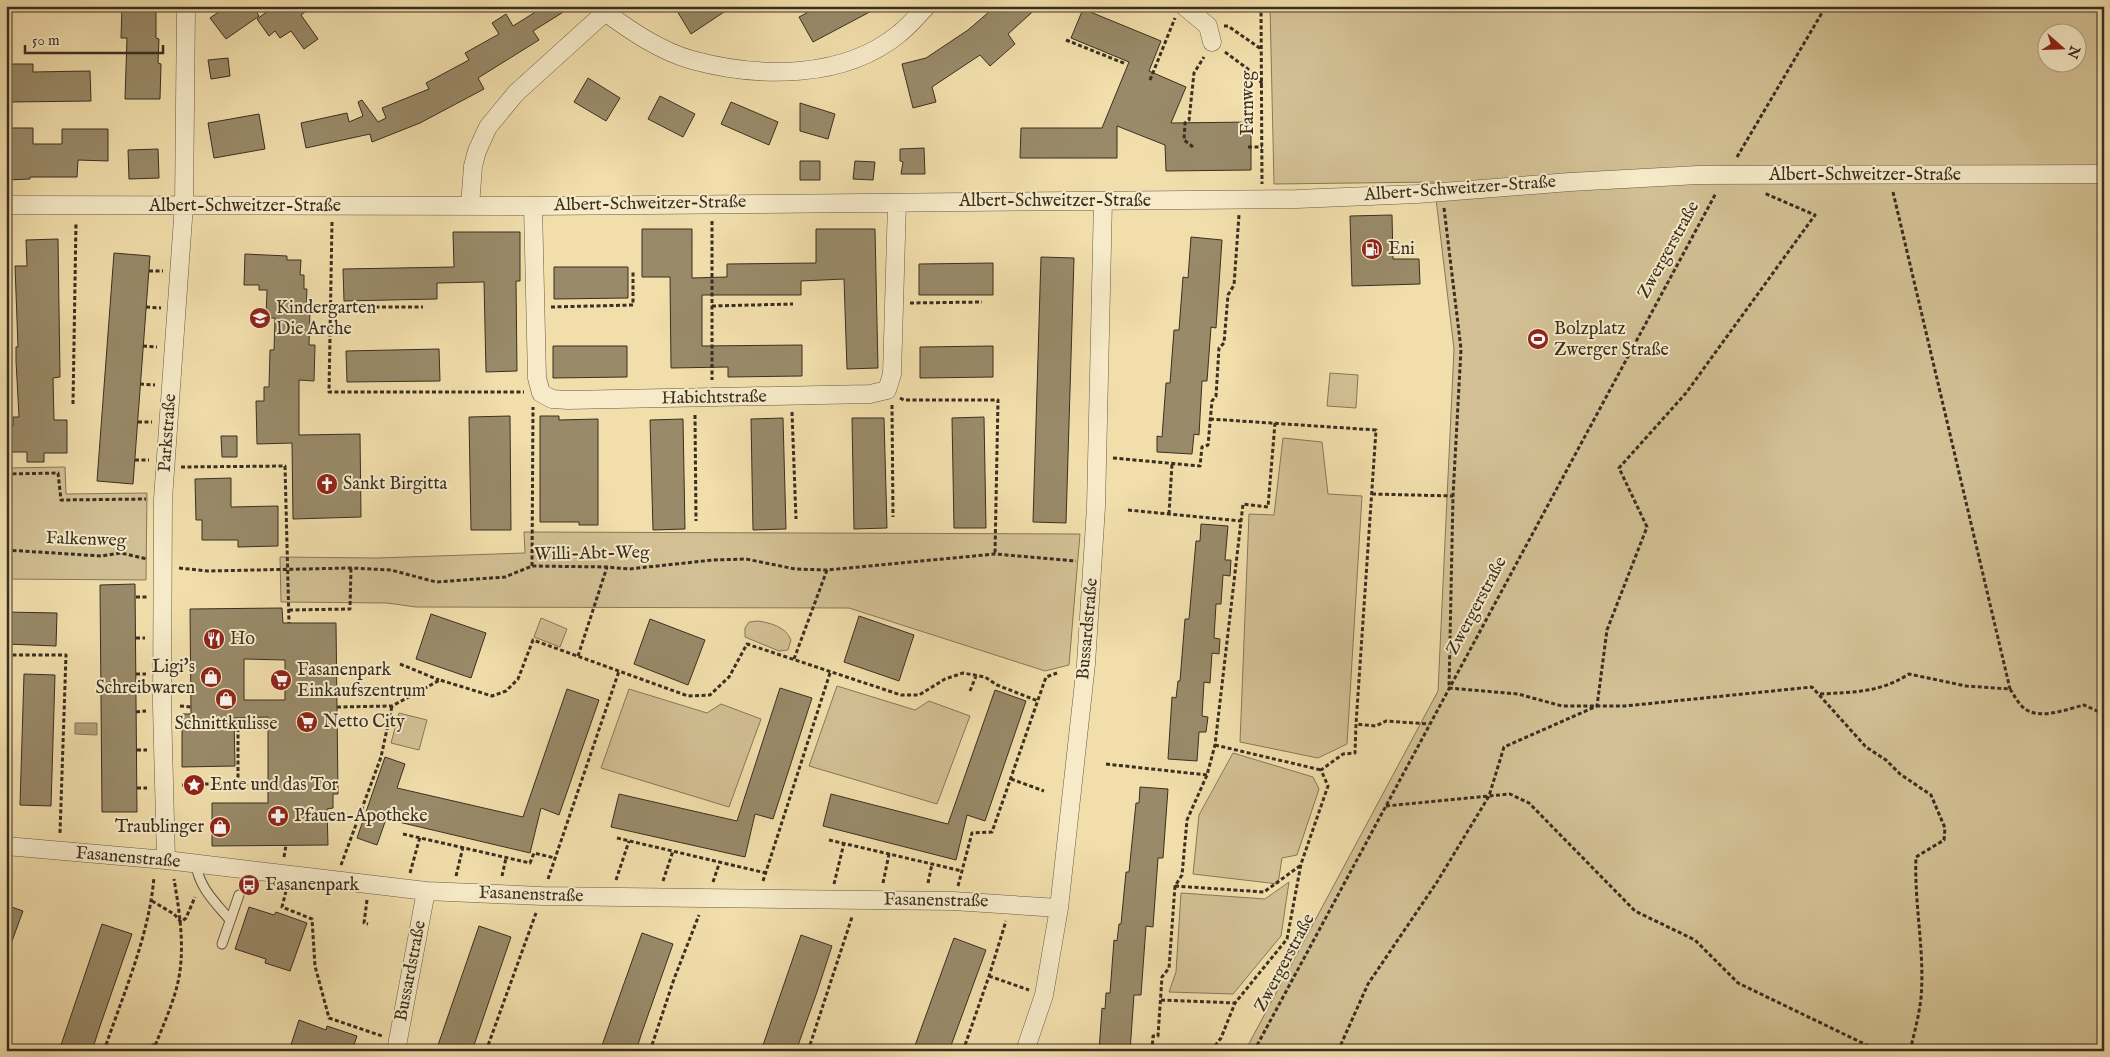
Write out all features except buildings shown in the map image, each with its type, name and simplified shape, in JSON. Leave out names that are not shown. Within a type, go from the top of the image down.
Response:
[{"type":"street","name":"Parkstraße","points":[[166,860],[162,706],[164,499],[184,205],[186,6]]},
{"type":"street","points":[[470,206],[473,166],[477,151],[488,127],[516,93],[608,9],[638,36],[690,59],[742,71],[789,72],[829,67],[866,54],[900,34],[927,6]]},
{"type":"street","points":[[1180,11],[1210,34]]},
{"type":"street","name":"Albert-Schweitzer-Straße","points":[[6,205],[533,206],[1262,200],[1441,192],[1570,182],[1726,175],[2104,174]]},
{"type":"street","name":"Bussardstraße","points":[[1025,1051],[1044,995],[1059,908],[1086,664],[1094,562],[1098,457],[1103,201]]},
{"type":"street","points":[[887,390],[892,374],[897,202]]},
{"type":"street","points":[[533,206],[537,378],[541,393]]},
{"type":"street","name":"Habichtstraße","points":[[541,393],[552,399],[568,400],[703,399],[870,394],[887,390]]},
{"type":"street","name":"Fasanenstraße","points":[[6,846],[166,860],[426,891],[542,896],[953,901],[1059,908]]},
{"type":"street","name":"Bussardstraße","points":[[397,1046],[426,891]]},
{"type":"lane","points":[[196,864],[198,878],[202,886],[230,920]]},
{"type":"lane","points":[[222,944],[239,895]]},
{"type":"path","name":"Farnweg","points":[[1261,6],[1262,200]]},
{"type":"path","name":"Zwergerstraße","points":[[1254,1051],[1726,175],[1826,6]]},
{"type":"path","points":[[1150,80],[1180,11]]},
{"type":"path","points":[[1193,148],[1184,140],[1185,123],[1189,120],[1194,73],[1210,34],[1228,26],[1261,49]]},
{"type":"path","points":[[1210,34],[1256,74],[1262,84]]},
{"type":"path","points":[[1066,40],[1126,64]]},
{"type":"path","points":[[1248,147],[1262,147]]},
{"type":"path","points":[[1889,174],[2010,689],[2023,708],[2034,713],[2057,712],[2084,705],[2104,714]]},
{"type":"path","points":[[1441,192],[1461,349],[1453,496],[1449,688],[1518,694],[1562,706],[1625,706],[1812,686],[1866,747],[1886,760],[1900,774],[1931,795],[1945,828],[1944,840],[1916,857],[1915,888],[1920,941],[1921,998],[1910,1051]]},
{"type":"path","points":[[1597,706],[1607,630],[1647,527],[1619,468],[1686,393],[1815,215],[1763,193]]},
{"type":"path","points":[[696,521],[703,399],[712,306],[712,221]]},
{"type":"path","points":[[73,404],[76,222]]},
{"type":"path","points":[[332,224],[329,392],[541,393]]},
{"type":"path","points":[[1113,458],[1200,466],[1202,447],[1208,445],[1212,401],[1216,396],[1219,348],[1224,343],[1228,295],[1234,285],[1238,228]]},
{"type":"path","points":[[535,308],[633,305],[633,271]]},
{"type":"path","points":[[894,303],[982,302]]},
{"type":"path","points":[[712,306],[793,304]]},
{"type":"path","points":[[330,307],[423,307]]},
{"type":"path","points":[[887,390],[893,406],[893,517]]},
{"type":"path","points":[[887,390],[904,400],[998,400],[994,554]]},
{"type":"path","points":[[532,566],[532,408],[541,393]]},
{"type":"path","points":[[792,396],[796,519]]},
{"type":"path","points":[[1210,419],[1376,430],[1355,753],[1343,754],[1321,770],[1215,745]]},
{"type":"path","points":[[1152,1051],[1153,1036],[1158,1036],[1162,977],[1169,968],[1175,886],[1182,875],[1187,820],[1207,775],[1215,745],[1243,504],[1268,507],[1275,423]]},
{"type":"path","points":[[1169,514],[1172,464]]},
{"type":"path","points":[[166,467],[285,466],[289,623]]},
{"type":"path","points":[[6,474],[58,473],[61,500],[164,499]]},
{"type":"path","points":[[1372,494],[1453,496]]},
{"type":"path","points":[[1128,510],[1240,521]]},
{"type":"path","name":"Falkenweg","points":[[6,550],[101,556],[121,553],[142,557],[163,566]]},
{"type":"path","name":"Willi-Abt-Weg","points":[[163,566],[208,571],[351,568],[391,570],[436,582],[505,576],[532,566],[629,569],[713,560],[746,559],[794,569],[827,570],[994,554],[1082,561]]},
{"type":"path","points":[[578,656],[607,567]]},
{"type":"path","points":[[289,610],[350,609],[351,568]]},
{"type":"path","points":[[794,659],[827,570]]},
{"type":"path","points":[[400,664],[440,680],[492,696],[506,690],[518,679],[533,640],[688,696],[710,694],[729,677],[747,644],[901,695],[919,695],[945,678],[963,673],[984,677],[997,685],[1038,701]]},
{"type":"path","points":[[6,655],[66,655],[59,851]]},
{"type":"path","points":[[486,1051],[542,896],[619,671]]},
{"type":"path","points":[[758,898],[830,673]]},
{"type":"path","points":[[953,901],[972,833],[992,832],[1046,677],[1056,674]]},
{"type":"path","points":[[1819,694],[1869,692],[1893,684],[1909,674],[1966,686],[2010,689]]},
{"type":"path","points":[[970,690],[976,676]]},
{"type":"path","points":[[337,707],[392,706],[440,680]]},
{"type":"path","points":[[335,881],[381,757],[392,706]]},
{"type":"path","points":[[1338,1051],[1368,984],[1437,882],[1489,796],[1504,746],[1597,706]]},
{"type":"path","points":[[238,718],[238,784]]},
{"type":"path","points":[[1356,724],[1376,726],[1386,721],[1429,724]]},
{"type":"path","points":[[1106,764],[1207,775]]},
{"type":"path","points":[[1211,1051],[1221,1038],[1235,1003],[1287,939],[1301,864],[1328,786],[1321,770]]},
{"type":"path","points":[[1011,779],[1044,791]]},
{"type":"path","points":[[198,784],[268,784]]},
{"type":"path","points":[[1385,806],[1510,794],[1529,803],[1635,911],[1696,940],[1738,983],[1880,1051]]},
{"type":"path","points":[[403,834],[530,863],[534,853],[555,858]]},
{"type":"path","points":[[406,889],[420,837]]},
{"type":"path","points":[[617,838],[766,873]]},
{"type":"path","points":[[610,896],[629,840]]},
{"type":"path","points":[[829,840],[962,871]]},
{"type":"path","points":[[830,899],[844,843]]},
{"type":"path","points":[[452,892],[463,847]]},
{"type":"path","points":[[657,897],[673,851]]},
{"type":"path","points":[[878,900],[889,854]]},
{"type":"path","points":[[104,1051],[146,929],[152,902],[154,873],[166,860],[173,875],[180,922],[181,959],[179,978],[170,1009],[156,1044],[151,1051]]},
{"type":"path","points":[[1175,886],[1264,892],[1301,864]]},
{"type":"path","points":[[291,876],[282,907],[312,919],[315,966],[329,1018],[397,1046]]},
{"type":"path","points":[[368,924],[364,923],[369,885]]},
{"type":"path","points":[[650,1051],[705,898]]},
{"type":"path","points":[[808,1051],[857,900]]},
{"type":"path","points":[[152,902],[174,914],[180,922]]},
{"type":"path","points":[[964,1051],[990,976],[1011,904]]},
{"type":"path","points":[[990,976],[1018,986]]},
{"type":"path","points":[[1161,1000],[1235,1003]]},
{"type":"path","points":[[140,1051],[156,1044]]},
{"type":"shaded area","points":[[1270,6],[2104,6],[2104,1051],[1245,1051],[1438,691],[1454,349],[1434,182],[1274,184]]},
{"type":"shaded area","points":[[1330,373],[1358,375],[1356,408],[1327,406]]},
{"type":"shaded area","points":[[1283,438],[1322,442],[1328,494],[1362,496],[1347,744],[1318,758],[1240,742],[1249,514],[1274,515]]},
{"type":"shaded area","points":[[65,467],[66,494],[147,493],[146,580],[6,579],[6,468]]},
{"type":"shaded area","points":[[524,532],[1080,534],[1069,665],[1045,671],[849,608],[416,607],[387,603],[281,602],[280,557],[377,558],[525,553]]},
{"type":"shaded area","points":[[541,618],[567,629],[560,647],[534,637]]},
{"type":"shaded area","points":[[758,621],[773,624],[786,632],[791,640],[788,650],[779,651],[745,637],[745,628],[749,622]]},
{"type":"shaded area","points":[[837,686],[915,710],[929,701],[970,716],[937,804],[809,766]]},
{"type":"shaded area","points":[[629,689],[707,713],[721,704],[761,719],[729,807],[601,768]]},
{"type":"shaded area","points":[[399,713],[427,720],[419,750],[391,743]]},
{"type":"shaded area","points":[[75,723],[97,723],[97,735],[75,734]]},
{"type":"shaded area","points":[[1233,753],[1313,777],[1319,789],[1297,855],[1282,858],[1278,884],[1193,874],[1199,815]]},
{"type":"shaded area","points":[[1289,882],[1281,936],[1233,994],[1169,992],[1176,972],[1181,893],[1265,899]]},
{"type":"place","name":"Eni","points":[[1372,249]]},
{"type":"place","name":"Kindergarten Die Arche","points":[[260,318]]},
{"type":"place","name":"Bolzplatz Zwerger Straße","points":[[1538,339]]},
{"type":"place","name":"Sankt Birgitta","points":[[327,484]]},
{"type":"place","name":"Ho","points":[[214,639]]},
{"type":"place","name":"Ligi's Schreibwaren","points":[[211,677]]},
{"type":"place","name":"Fasanenpark Einkaufszentrum","points":[[281,680]]},
{"type":"place","name":"Schnittkulisse","points":[[226,699]]},
{"type":"place","name":"Netto City","points":[[307,722]]},
{"type":"place","name":"Ente und das Tor","points":[[194,785]]},
{"type":"place","name":"Pfauen-Apotheke","points":[[278,816]]},
{"type":"place","name":"Traublinger","points":[[220,827]]},
{"type":"place","name":"Fasanenpark","points":[[249,885]]}]
